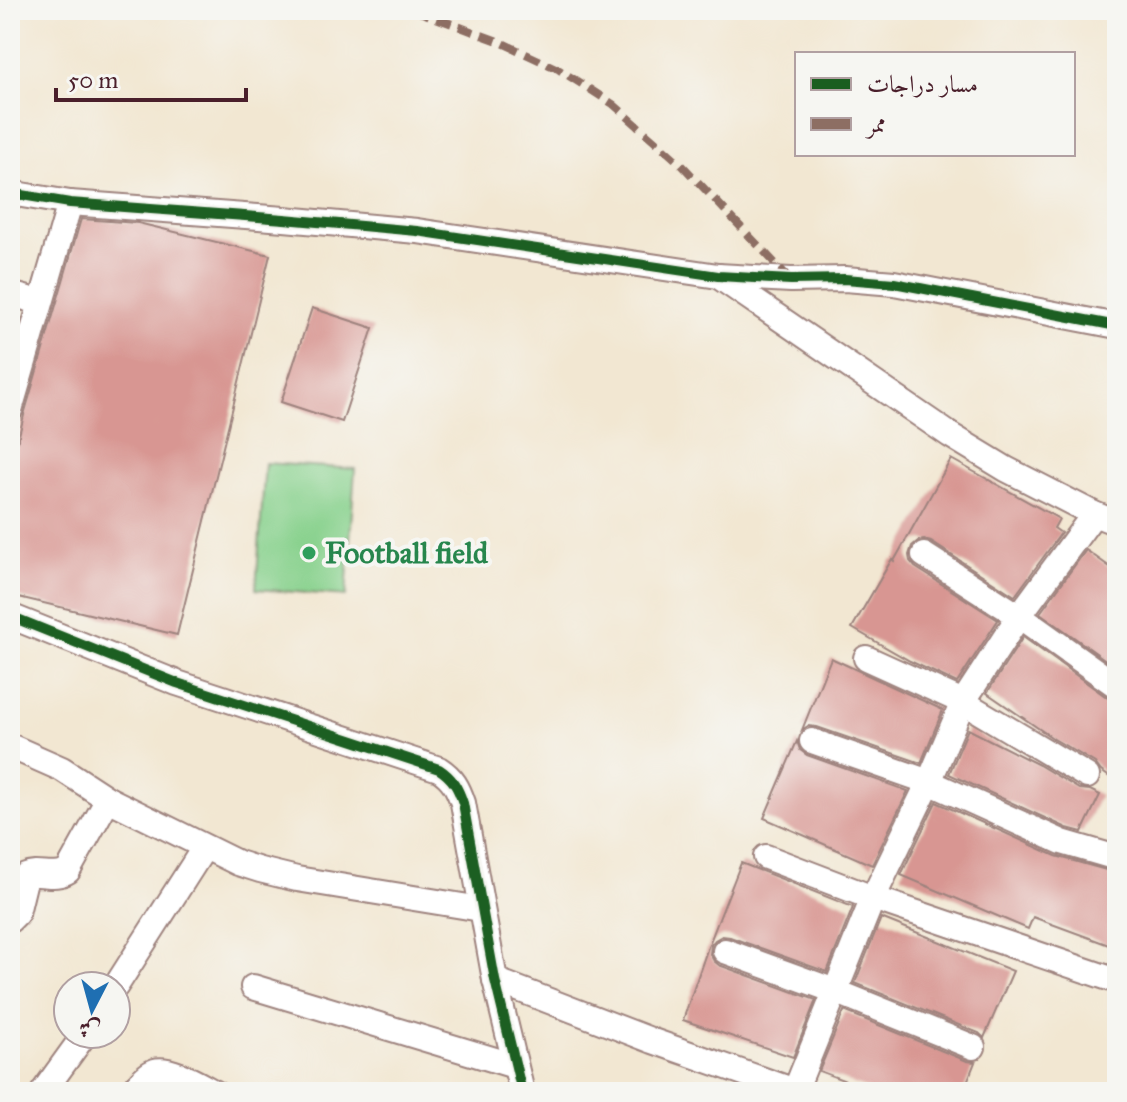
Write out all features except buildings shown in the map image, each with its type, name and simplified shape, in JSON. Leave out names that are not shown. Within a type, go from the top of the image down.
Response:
[{"type":"street","points":[[10,193],[70,203],[417,231],[718,276],[894,283],[1117,326]]},
{"type":"street","points":[[10,410],[70,203]]},
{"type":"street","points":[[718,276],[950,435],[1006,469],[1117,523]]},
{"type":"street","points":[[10,294],[40,302]]},
{"type":"street","points":[[495,980],[796,1092],[873,898],[929,782],[963,702],[1019,616],[1094,514]]},
{"type":"street","points":[[924,555],[1019,616],[1117,686]]},
{"type":"street","points":[[10,616],[177,683],[439,769],[450,777],[463,803],[495,980],[522,1092]]},
{"type":"street","points":[[866,658],[963,702],[1087,776]]},
{"type":"street","points":[[812,741],[929,782],[1062,842],[1117,858]]},
{"type":"street","points":[[10,746],[62,769],[108,799],[238,863],[273,873],[481,909]]},
{"type":"street","points":[[10,920],[17,913],[26,876],[31,873],[57,876],[68,871],[108,799]]},
{"type":"street","points":[[126,970],[204,848]]},
{"type":"street","points":[[766,857],[873,898],[1117,981]]},
{"type":"street","points":[[725,951],[835,991],[973,1047]]},
{"type":"street","points":[[253,987],[515,1066]]},
{"type":"street","points":[[43,1092],[73,1050]]},
{"type":"street","points":[[131,1092],[150,1074],[163,1070],[214,1092]]},
{"type":"green space","points":[[265,463],[355,469],[346,596],[256,589]]},
{"type":"marked path","points":[[414,10],[498,41],[558,69],[613,104],[681,164],[791,280]]},
{"type":"cycle path","points":[[10,193],[70,203],[417,231],[718,276],[894,283],[1117,326]]},
{"type":"cycle path","points":[[10,616],[177,683],[439,769],[448,776],[463,803],[495,980],[522,1092]]},
{"type":"place","name":"Football field","points":[[309,553]]}]
